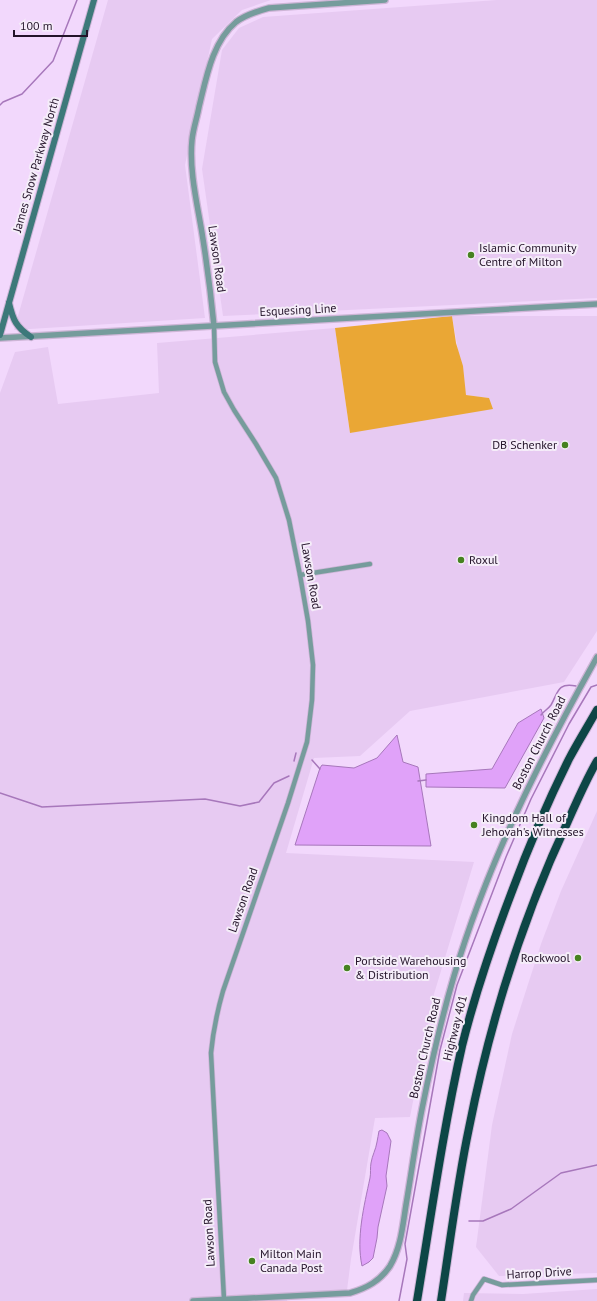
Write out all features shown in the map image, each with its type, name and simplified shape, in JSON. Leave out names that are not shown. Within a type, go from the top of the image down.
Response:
[{"type":"highway","name":"Highway 401","points":[[417,1301],[432,1204],[451,1099],[478,986],[493,940],[532,838],[569,759],[597,710]]},
{"type":"highway","points":[[441,1301],[468,1129],[502,992],[517,945],[538,889],[555,849],[597,761]]},
{"type":"main road","name":"James Snow Parkway North","points":[[0,337],[94,0]]},
{"type":"main road","points":[[9,302],[11,312],[18,327],[31,337]]},
{"type":"street","name":"Lawson Road","points":[[224,1299],[211,1053],[212,1038],[223,992],[288,803],[307,742],[312,700],[313,665],[308,621],[300,575],[289,520],[276,478],[234,410],[224,392],[218,376],[214,352],[214,326],[208,271],[194,185],[192,140],[208,71],[217,47],[237,21],[252,13],[269,8],[385,0]]},
{"type":"street","name":"Esquesing Line","points":[[0,337],[31,337],[597,304]]},
{"type":"street","points":[[300,575],[370,564]]},
{"type":"street","name":"Boston Church Road","points":[[193,1301],[350,1293],[374,1282],[389,1267],[399,1244],[417,1132],[436,1043],[454,975],[469,929],[494,864],[526,791],[568,709],[597,657]]},
{"type":"street","name":"Harrop Drive","points":[[471,1301],[484,1279],[502,1285],[597,1280]]},
{"type":"shaded area","points":[[108,0],[271,0],[242,10],[212,39],[185,165],[205,318],[14,330]]},
{"type":"shaded area","points":[[497,0],[597,0],[597,298],[223,316],[202,169],[222,50],[239,28],[263,17]]},
{"type":"shaded area","points":[[452,316],[597,316],[597,631],[564,682],[410,711],[360,756],[314,758],[286,853],[474,862],[434,994],[410,1117],[375,1118],[347,1290],[288,1293],[287,1301],[0,1301],[0,393],[15,352],[48,347],[58,404],[159,393],[157,343],[335,328],[350,433],[489,398],[466,395]]},
{"type":"shaded area","points":[[452,316],[456,343],[463,366],[466,395],[489,398],[493,409],[350,433],[335,328]]},
{"type":"shaded area","points":[[541,709],[544,718],[505,788],[426,787],[426,774],[492,769],[518,723]]},
{"type":"shaded area","points":[[397,735],[403,762],[418,767],[431,846],[295,845],[322,765],[354,768],[377,758]]},
{"type":"shaded area","points":[[597,811],[597,1273],[499,1276],[476,1247],[492,1125],[512,1034],[541,944],[561,891]]},
{"type":"shaded area","points":[[382,1130],[387,1133],[391,1141],[386,1176],[387,1186],[373,1258],[362,1266],[360,1255],[360,1233],[372,1160],[379,1131]]},
{"type":"shaded area","points":[[597,1289],[597,1301],[463,1301],[464,1293],[523,1294]]},
{"type":"waterway","points":[[0,105],[3,102],[22,94],[53,61],[77,0]]},
{"type":"waterway","points":[[541,715],[551,705],[562,687],[570,685],[576,686]]},
{"type":"waterway","points":[[399,1301],[407,1259],[405,1244],[440,1050],[457,985],[506,857],[531,799],[569,724],[591,687],[597,685]]},
{"type":"waterway","points":[[294,761],[296,753]]},
{"type":"waterway","points":[[312,760],[320,769]]},
{"type":"waterway","points":[[0,793],[42,807],[205,799],[240,806],[259,802],[274,783],[289,776]]},
{"type":"waterway","points":[[418,781],[426,780]]},
{"type":"waterway","points":[[469,1221],[483,1221],[511,1209],[561,1173],[597,1165]]},
{"type":"place","name":"Islamic Community Centre of Milton","points":[[471,255]]},
{"type":"place","name":"DB Schenker","points":[[565,445]]},
{"type":"place","name":"Roxul","points":[[461,560]]},
{"type":"place","name":"Kingdom Hall of Jehovah's Witnesses","points":[[474,825]]},
{"type":"place","name":"Rockwool","points":[[578,958]]},
{"type":"place","name":"Portside Warehousing & Distribution","points":[[347,968]]},
{"type":"place","name":"Milton Main Canada Post","points":[[252,1261]]}]
